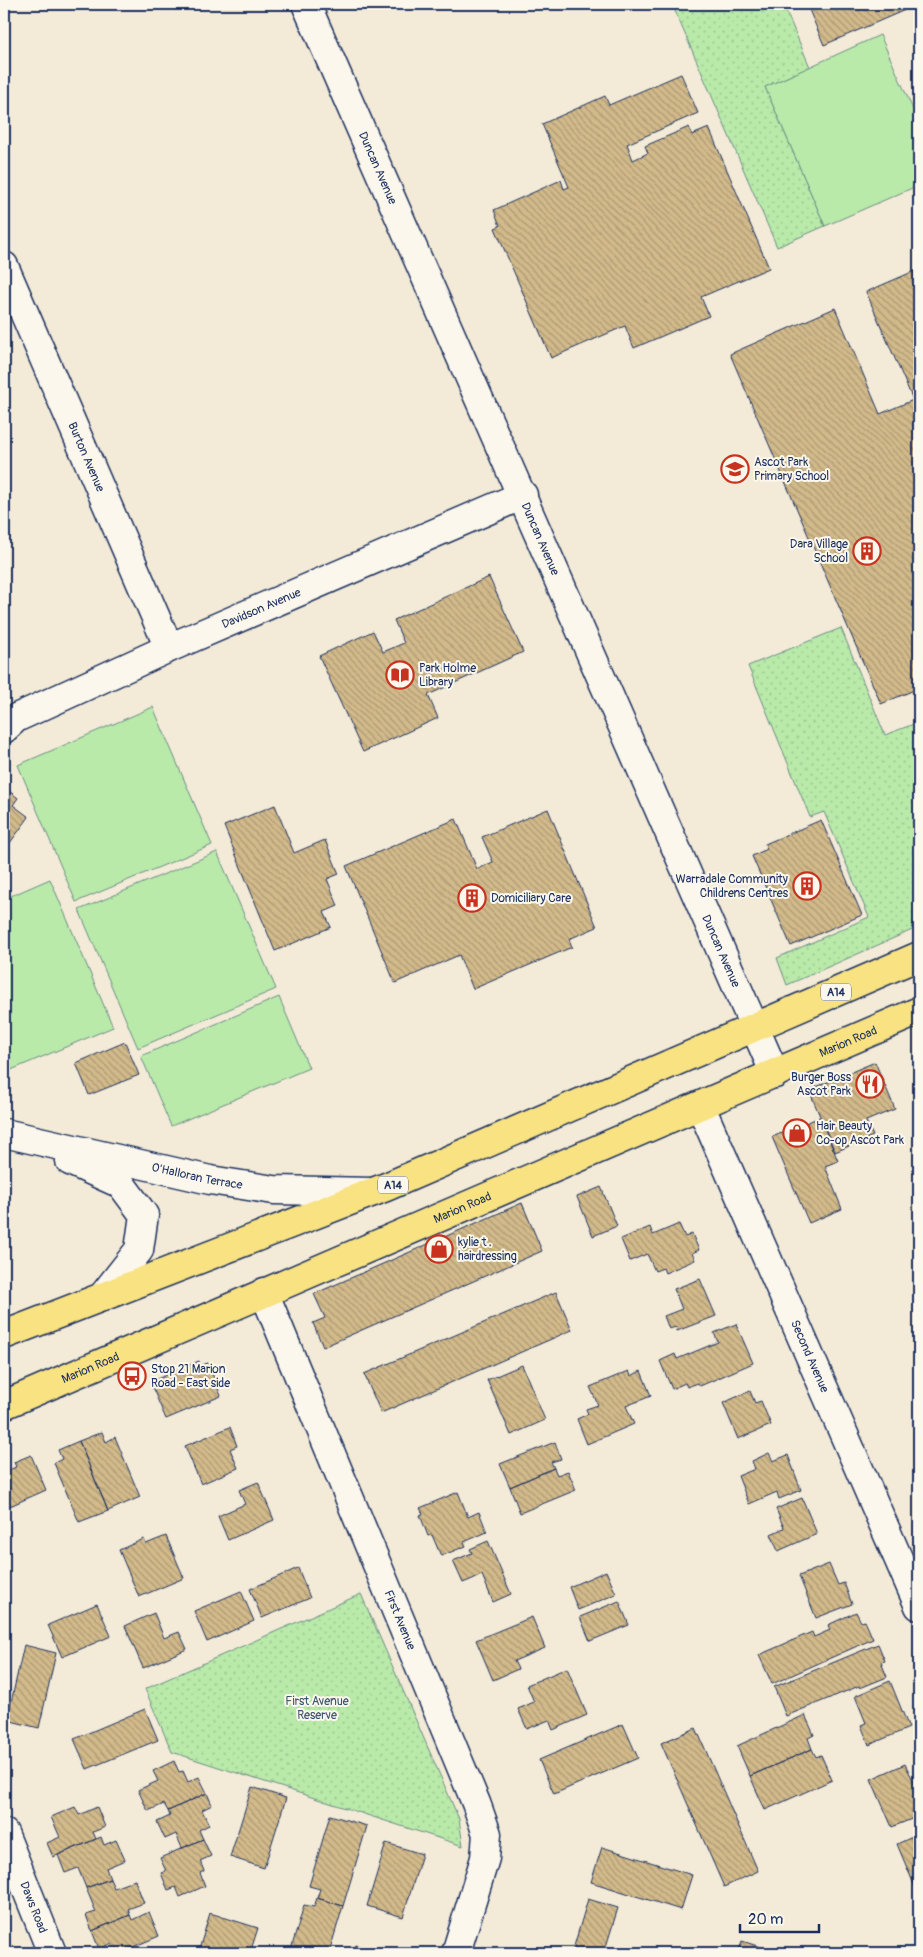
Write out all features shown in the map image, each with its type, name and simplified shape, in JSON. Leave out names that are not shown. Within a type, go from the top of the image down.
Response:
[{"type":"main road","name":"A14","points":[[4,1335],[373,1192],[919,956]]},
{"type":"main road","name":"Marion Road","points":[[4,1405],[264,1292],[701,1107],[919,1011]]},
{"type":"street","name":"Duncan Avenue","points":[[306,4],[523,495],[753,1028],[775,1074]]},
{"type":"street","name":"Burton Avenue","points":[[4,266],[169,648]]},
{"type":"street","name":"Davidson Avenue","points":[[4,729],[16,718],[169,648],[523,495]]},
{"type":"street","name":"Second Avenue","points":[[701,1107],[919,1606]]},
{"type":"street","name":"O'Halloran Terrace","points":[[14,1136],[210,1180],[256,1188],[373,1192]]},
{"type":"street","name":"O'Halloran Terrace","points":[[14,1136],[121,1184],[144,1215],[139,1250],[102,1297]]},
{"type":"street","name":"First Avenue","points":[[264,1292],[487,1834],[485,1858],[456,1953]]},
{"type":"street","name":"Daws Road","points":[[4,1833],[52,1953]]},
{"type":"green space","points":[[672,4],[783,4],[810,67],[765,87],[825,226],[777,247]]},
{"type":"green space","points":[[880,35],[919,123],[919,185],[825,226],[765,87]]},
{"type":"green space","points":[[841,628],[885,735],[919,722],[919,927],[787,985],[777,958],[869,917],[824,812],[810,817],[748,666]]},
{"type":"green space","points":[[153,707],[212,845],[76,902],[18,765]]},
{"type":"green space","points":[[217,852],[276,989],[138,1048],[79,910]]},
{"type":"green space","points":[[50,879],[113,1027],[4,1073],[4,899]]},
{"type":"green space","points":[[279,997],[309,1068],[171,1126],[141,1056]]},
{"type":"green space","name":"First Avenue Reserve","points":[[361,1594],[459,1819],[463,1846],[172,1752],[145,1689]]},
{"type":"building","points":[[792,4],[903,4],[905,10],[824,45],[807,5],[795,10]]},
{"type":"building","points":[[681,74],[698,113],[627,144],[633,160],[648,153],[645,146],[689,127],[692,135],[709,128],[769,268],[701,297],[709,316],[634,348],[625,326],[551,358],[495,228],[500,226],[494,210],[561,180],[564,189],[569,187],[542,124],[605,96],[609,105]]},
{"type":"building","name":"Dara Village School","points":[[919,269],[919,688],[881,704],[730,354],[835,308],[880,414],[913,400],[866,292]]},
{"type":"building","name":"Park Holme Library","points":[[489,577],[523,652],[428,695],[438,718],[363,752],[319,656],[373,631],[383,652],[404,643],[394,620]]},
{"type":"building","points":[[4,787],[18,798],[13,805],[29,817],[4,851]]},
{"type":"building","points":[[275,805],[294,853],[325,840],[339,874],[327,879],[338,906],[324,912],[331,927],[275,951],[224,826]]},
{"type":"building","name":"Domiciliary Care","points":[[548,809],[597,927],[569,939],[572,947],[473,989],[459,955],[395,983],[346,866],[456,819],[477,869],[493,862],[482,837]]},
{"type":"building","name":"Warradale Community Childrens Centres","points":[[821,820],[862,915],[791,946],[752,856],[767,849],[765,844]]},
{"type":"building","points":[[125,1042],[139,1075],[89,1095],[76,1063]]},
{"type":"building","points":[[875,1062],[895,1109],[866,1121],[873,1136],[835,1152],[809,1090]]},
{"type":"building","points":[[820,1117],[838,1161],[825,1166],[842,1209],[809,1223],[772,1137]]},
{"type":"building","points":[[601,1187],[617,1226],[593,1236],[577,1197]]},
{"type":"building","points":[[522,1203],[542,1251],[323,1347],[313,1323],[325,1318],[314,1294]]},
{"type":"building","points":[[679,1224],[685,1237],[692,1234],[699,1250],[692,1253],[695,1260],[665,1273],[663,1268],[655,1271],[647,1254],[630,1261],[621,1239],[650,1227],[653,1235]]},
{"type":"building","points":[[700,1279],[716,1316],[677,1331],[676,1327],[669,1329],[664,1316],[682,1309],[674,1289]]},
{"type":"building","points":[[556,1292],[572,1330],[381,1413],[364,1374]]},
{"type":"building","points":[[736,1324],[753,1363],[700,1386],[698,1383],[687,1387],[685,1383],[672,1389],[660,1361],[675,1354],[677,1359],[718,1342],[714,1333]]},
{"type":"building","points":[[199,1361],[200,1366],[208,1363],[221,1396],[166,1419],[150,1382]]},
{"type":"building","points":[[522,1365],[545,1420],[511,1435],[487,1380]]},
{"type":"building","points":[[629,1371],[631,1376],[641,1371],[651,1396],[626,1406],[634,1424],[587,1444],[577,1419],[588,1414],[586,1409],[598,1405],[590,1387]]},
{"type":"building","points":[[750,1391],[755,1403],[761,1401],[771,1425],[738,1439],[723,1403]]},
{"type":"building","points":[[230,1427],[237,1446],[230,1449],[238,1468],[201,1484],[185,1446]]},
{"type":"building","points":[[102,1432],[106,1442],[115,1437],[140,1497],[108,1511],[79,1441]]},
{"type":"building","points":[[79,1441],[108,1511],[79,1522],[54,1463],[62,1459],[58,1450]]},
{"type":"building","points":[[555,1442],[561,1459],[551,1462],[554,1468],[510,1487],[500,1464]]},
{"type":"building","points":[[769,1453],[773,1461],[788,1455],[801,1490],[779,1499],[777,1492],[749,1504],[738,1476],[755,1469],[752,1461]]},
{"type":"building","points":[[31,1455],[46,1490],[10,1506],[4,1493],[4,1472],[16,1467],[14,1462]]},
{"type":"building","points":[[554,1468],[557,1475],[568,1471],[576,1490],[520,1513],[510,1487]]},
{"type":"building","points":[[258,1482],[274,1520],[228,1540],[218,1516],[245,1504],[239,1490]]},
{"type":"building","points":[[458,1492],[468,1517],[479,1512],[487,1532],[464,1542],[466,1546],[441,1556],[432,1535],[428,1536],[420,1515],[423,1514],[420,1508]]},
{"type":"building","points":[[802,1498],[817,1534],[778,1551],[771,1534],[784,1528],[776,1509]]},
{"type":"building","points":[[166,1536],[184,1578],[139,1597],[119,1550],[144,1539],[146,1544]]},
{"type":"building","points":[[488,1541],[511,1594],[493,1602],[482,1575],[463,1583],[453,1561],[472,1553],[470,1549]]},
{"type":"building","points":[[829,1564],[838,1585],[844,1583],[852,1604],[816,1618],[799,1576]]},
{"type":"building","points":[[298,1568],[310,1598],[262,1618],[250,1589]]},
{"type":"building","points":[[606,1571],[616,1594],[578,1610],[569,1587]]},
{"type":"building","points":[[241,1591],[254,1621],[207,1642],[194,1611]]},
{"type":"building","points":[[619,1601],[629,1625],[590,1641],[580,1617]]},
{"type":"building","points":[[97,1604],[111,1636],[62,1657],[48,1625]]},
{"type":"building","points":[[856,1612],[861,1622],[865,1621],[873,1639],[772,1684],[759,1655],[812,1632],[814,1637],[830,1630],[828,1625]]},
{"type":"building","points":[[154,1613],[164,1638],[179,1632],[187,1649],[143,1668],[125,1626]]},
{"type":"building","points":[[532,1617],[545,1648],[514,1661],[518,1669],[493,1680],[476,1640]]},
{"type":"building","points":[[878,1644],[885,1661],[881,1662],[887,1677],[860,1688],[859,1686],[786,1716],[774,1687]]},
{"type":"building","points":[[24,1645],[56,1653],[39,1728],[7,1720]]},
{"type":"building","points":[[567,1668],[587,1715],[553,1730],[549,1720],[527,1729],[518,1709],[534,1702],[527,1685]]},
{"type":"building","points":[[890,1681],[909,1728],[869,1745],[861,1725],[866,1723],[855,1696]]},
{"type":"building","points":[[145,1709],[158,1740],[87,1769],[74,1739]]},
{"type":"building","points":[[805,1715],[814,1735],[808,1738],[812,1749],[750,1776],[737,1746]]},
{"type":"building","points":[[623,1724],[638,1758],[554,1794],[539,1760]]},
{"type":"building","points":[[696,1728],[758,1871],[724,1887],[661,1743]]},
{"type":"building","points":[[812,1749],[816,1757],[821,1755],[832,1780],[765,1810],[750,1776]]},
{"type":"building","points":[[174,1761],[179,1772],[183,1771],[188,1782],[199,1777],[207,1793],[168,1811],[164,1804],[148,1811],[138,1790],[158,1781],[153,1771]]},
{"type":"building","points":[[905,1764],[919,1792],[919,1816],[892,1827],[871,1779]]},
{"type":"building","points":[[252,1787],[286,1798],[264,1868],[230,1857]]},
{"type":"building","points":[[207,1793],[212,1805],[202,1810],[209,1825],[199,1830],[203,1839],[182,1848],[176,1834],[165,1839],[157,1822],[170,1816],[168,1811]]},
{"type":"building","points":[[75,1807],[79,1815],[97,1807],[105,1827],[93,1832],[96,1839],[53,1857],[47,1843],[60,1837],[51,1817]]},
{"type":"building","points":[[330,1815],[367,1826],[343,1906],[317,1898],[320,1889],[309,1886]]},
{"type":"building","points":[[919,1834],[919,1893],[918,1894],[897,1844]]},
{"type":"building","points":[[101,1837],[104,1845],[116,1840],[125,1860],[106,1868],[110,1879],[86,1888],[78,1868],[65,1873],[58,1855]]},
{"type":"building","points":[[203,1839],[211,1856],[200,1861],[204,1871],[200,1873],[205,1886],[180,1897],[176,1887],[168,1890],[161,1873],[166,1871],[160,1858]]},
{"type":"building","points":[[386,1843],[422,1854],[403,1917],[367,1906]]},
{"type":"building","points":[[602,1847],[692,1875],[681,1910],[591,1882]]},
{"type":"building","points":[[110,1879],[114,1888],[135,1880],[144,1903],[128,1909],[130,1915],[92,1931],[86,1915],[96,1912],[86,1888]]},
{"type":"building","points":[[317,1898],[343,1906],[329,1953],[290,1953],[304,1905],[314,1907]]},
{"type":"building","points":[[588,1899],[618,1908],[604,1953],[572,1953]]},
{"type":"building","points":[[149,1912],[159,1936],[119,1953],[115,1953],[111,1944],[99,1949],[92,1931],[130,1915],[132,1920]]},
{"type":"building","points":[[210,1913],[258,1928],[250,1953],[198,1953]]},
{"type":"building","points":[[742,1941],[773,1951],[773,1953],[738,1953]]},
{"type":"building","points":[[355,1945],[381,1953],[352,1953]]},
{"type":"place","name":"Ascot Park Primary School","points":[[735,469]]},
{"type":"place","name":"Dara Village School","points":[[867,551]]},
{"type":"place","name":"Park Holme Library","points":[[400,675]]},
{"type":"place","name":"Warradale Community Childrens Centres","points":[[807,886]]},
{"type":"place","name":"Domiciliary Care","points":[[472,898]]},
{"type":"place","name":"Burger Boss Ascot Park","points":[[870,1084]]},
{"type":"place","name":"Hair Beauty Co-op Ascot Park","points":[[797,1133]]},
{"type":"place","name":"kylie t . hairdressing","points":[[439,1249]]},
{"type":"place","name":"Stop 21 Marion Road - East side","points":[[132,1376]]}]
